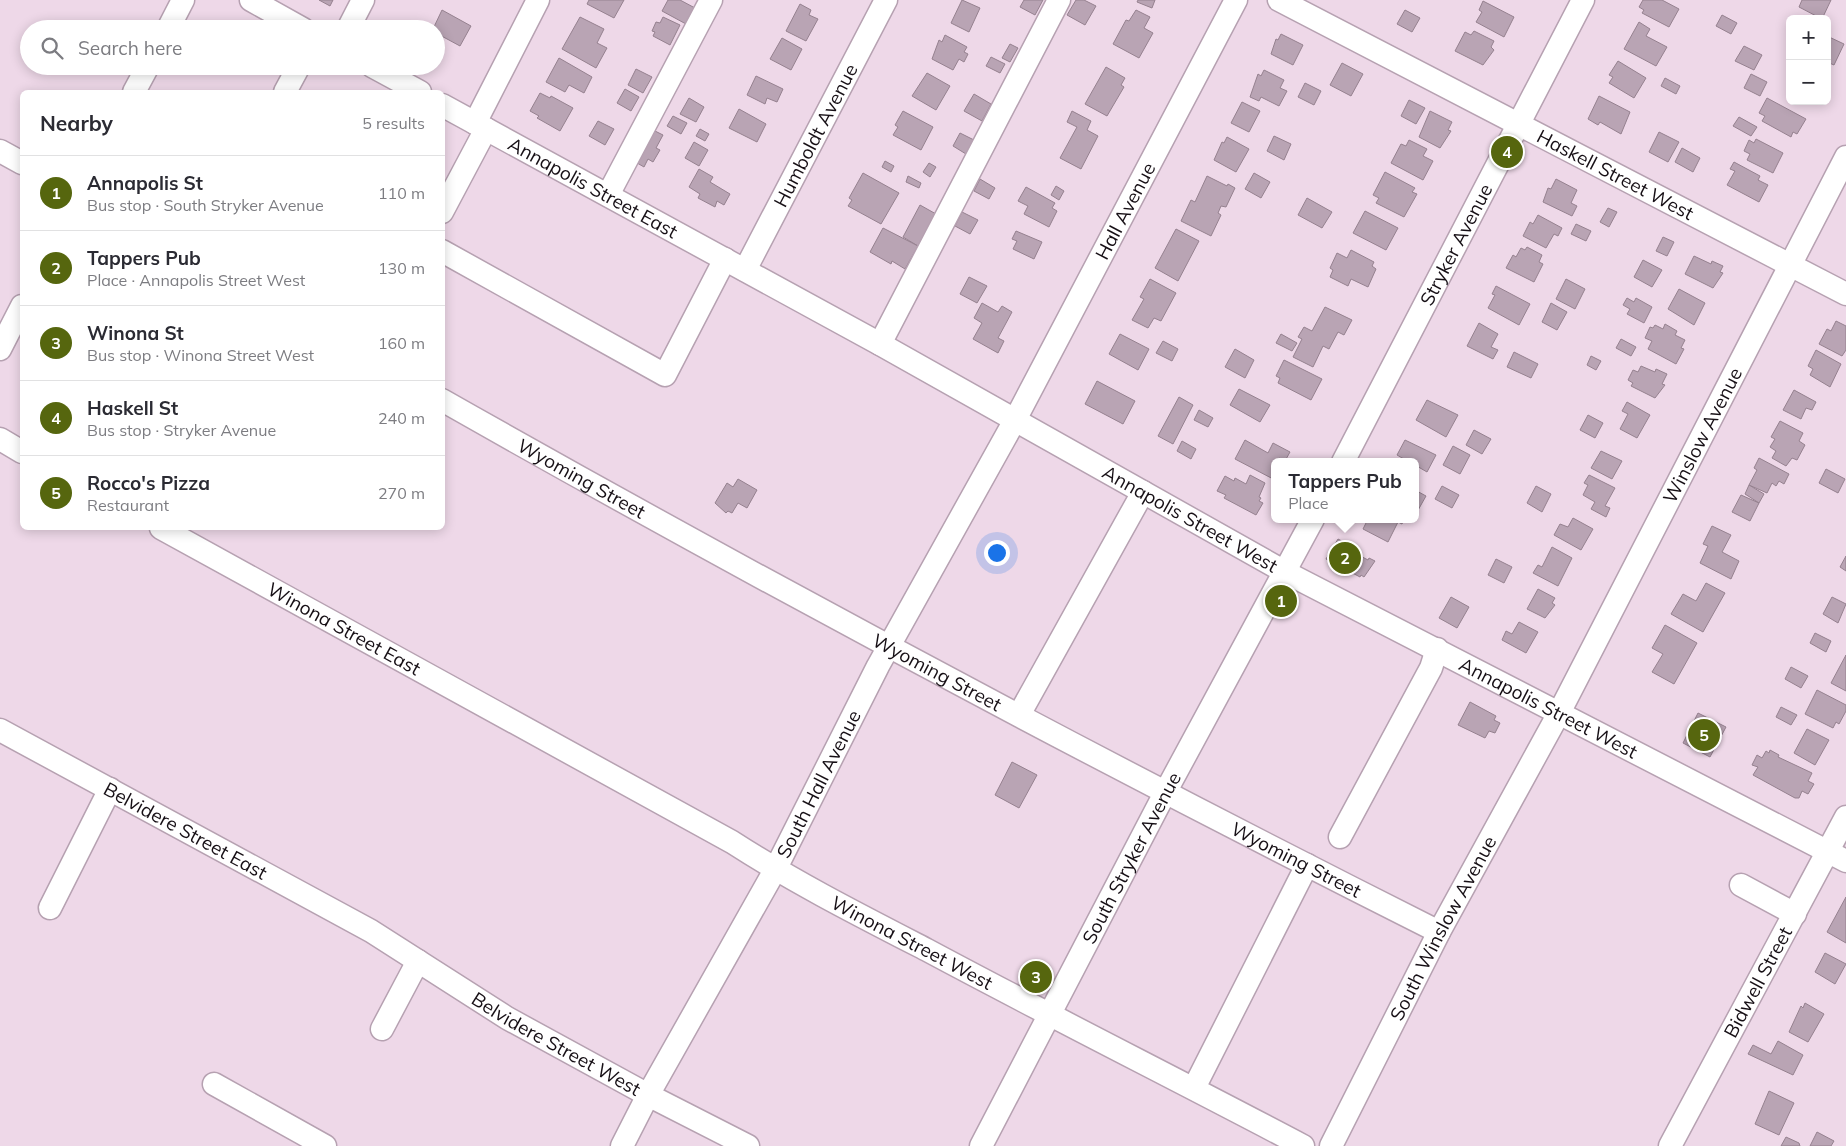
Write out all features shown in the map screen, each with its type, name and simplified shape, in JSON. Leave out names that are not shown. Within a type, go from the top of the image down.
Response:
[{"type":"street","points":[[173,20],[183,0]]},
{"type":"street","points":[[251,0],[287,20]]},
{"type":"street","points":[[353,20],[363,0]]},
{"type":"street","points":[[445,205],[538,0]]},
{"type":"street","points":[[608,196],[711,0]]},
{"type":"street","name":"Humboldt Avenue","points":[[445,253],[665,375],[735,265],[886,0]]},
{"type":"street","points":[[880,344],[1059,0]]},
{"type":"street","name":"Hall Avenue","points":[[1015,420],[1236,0]]},
{"type":"street","name":"Haskell Street West","points":[[1279,0],[1846,294]]},
{"type":"street","name":"Stryker Avenue","points":[[1345,458],[1583,0]]},
{"type":"street","points":[[135,90],[143,75]]},
{"type":"street","points":[[286,90],[294,75]]},
{"type":"street","points":[[389,75],[416,90]]},
{"type":"street","name":"Annapolis Street East","points":[[445,107],[735,265]]},
{"type":"street","points":[[0,150],[20,162]]},
{"type":"street","name":"Winslow Avenue","points":[[1559,713],[1846,157]]},
{"type":"street","name":"Annapolis Street West","points":[[735,265],[880,344],[1285,572],[1837,856]]},
{"type":"street","points":[[0,349],[20,310]]},
{"type":"street","name":"Wyoming Street","points":[[445,402],[638,511],[888,647],[1306,865],[1439,932]]},
{"type":"street","name":"South Hall Avenue","points":[[622,1146],[648,1095],[775,870],[888,647],[1015,420]]},
{"type":"street","points":[[0,439],[20,451]]},
{"type":"street","points":[[1019,714],[1143,492]]},
{"type":"street","points":[[1285,572],[1311,523]]},
{"type":"street","name":"Winona Street East","points":[[165,530],[527,729]]},
{"type":"street","name":"South Stryker Avenue","points":[[981,1146],[1166,791],[1285,572]]},
{"type":"street","points":[[1340,837],[1431,668],[1437,649]]},
{"type":"street","name":"South Winslow Avenue","points":[[1331,1146],[1439,932],[1559,713]]},
{"type":"street","name":"Winona Street West","points":[[527,729],[732,842],[775,870],[1050,1016],[1194,1088],[1303,1146]]},
{"type":"street","name":"Belvidere Street East","points":[[0,730],[371,931]]},
{"type":"street","points":[[50,908],[110,788]]},
{"type":"street","name":"Bidwell Street","points":[[1670,1146],[1795,914],[1837,856],[1846,817]]},
{"type":"street","points":[[1194,1088],[1306,865]]},
{"type":"street","points":[[1742,885],[1795,914]]},
{"type":"street","name":"Belvidere Street West","points":[[371,931],[507,1018],[648,1095],[748,1146]]},
{"type":"street","points":[[382,1029],[418,961]]},
{"type":"street","points":[[214,1084],[325,1146]]},
{"type":"building","points":[[319,0],[333,0],[330,6]]},
{"type":"building","points":[[589,0],[624,0],[614,18],[587,4]]},
{"type":"building","points":[[668,0],[680,0],[695,8],[686,24],[662,11]]},
{"type":"building","points":[[962,0],[980,8],[969,32],[951,23]]},
{"type":"building","points":[[1024,0],[1043,0],[1035,15],[1020,7]]},
{"type":"building","points":[[1076,0],[1084,0],[1096,6],[1085,25],[1067,15]]},
{"type":"building","points":[[1138,0],[1155,0],[1152,8],[1137,2]]},
{"type":"building","points":[[1643,0],[1662,0],[1679,9],[1669,27],[1642,13],[1644,10],[1639,7]]},
{"type":"building","points":[[1802,0],[1831,0],[1824,15],[1814,15],[1799,7]]},
{"type":"building","points":[[1483,1],[1514,17],[1504,37],[1476,22],[1482,12],[1479,10]]},
{"type":"building","points":[[800,4],[811,10],[809,15],[818,19],[806,41],[786,31]]},
{"type":"building","points":[[442,10],[471,26],[460,46],[445,38],[445,20],[437,20]]},
{"type":"building","points":[[1136,10],[1150,17],[1144,28],[1153,33],[1139,58],[1113,44],[1126,20],[1129,21]]},
{"type":"building","points":[[1405,10],[1420,18],[1412,32],[1397,24]]},
{"type":"building","points":[[1722,15],[1737,23],[1731,34],[1716,26]]},
{"type":"building","points":[[580,17],[604,29],[597,43],[607,48],[596,68],[562,49]]},
{"type":"building","points":[[663,17],[680,25],[670,45],[653,36],[655,32],[652,31],[656,22],[660,23]]},
{"type":"building","points":[[1639,22],[1650,29],[1646,36],[1667,47],[1656,66],[1624,49]]},
{"type":"building","points":[[1474,31],[1494,41],[1491,47],[1494,50],[1483,65],[1455,51],[1465,32],[1471,35]]},
{"type":"building","points":[[1281,34],[1303,45],[1293,65],[1271,54],[1276,39],[1278,40]]},
{"type":"building","points":[[945,35],[967,47],[964,52],[968,54],[964,62],[959,59],[953,70],[932,59],[939,40],[942,42]]},
{"type":"building","points":[[782,38],[802,49],[791,70],[770,59]]},
{"type":"building","points":[[1831,38],[1844,44],[1834,65],[1831,64]]},
{"type":"building","points":[[1010,44],[1018,48],[1010,62],[1002,58]]},
{"type":"building","points":[[1744,46],[1762,55],[1754,70],[1735,61]]},
{"type":"building","points":[[991,57],[1005,64],[1000,73],[986,66]]},
{"type":"building","points":[[559,58],[592,77],[584,93],[569,85],[565,92],[546,82]]},
{"type":"building","points":[[1618,61],[1646,78],[1634,98],[1609,83],[1613,77],[1609,75]]},
{"type":"building","points":[[1342,63],[1363,74],[1351,96],[1330,85]]},
{"type":"building","points":[[1106,67],[1125,78],[1121,85],[1124,87],[1107,116],[1085,104]]},
{"type":"building","points":[[636,69],[652,77],[643,93],[628,85]]},
{"type":"building","points":[[1264,70],[1284,80],[1280,88],[1287,91],[1279,106],[1261,97],[1259,101],[1250,97],[1258,74],[1261,76]]},
{"type":"building","points":[[927,73],[950,86],[936,110],[912,96]]},
{"type":"building","points":[[1751,74],[1767,82],[1760,96],[1744,88]]},
{"type":"building","points":[[756,76],[783,89],[777,102],[767,98],[765,104],[747,95]]},
{"type":"building","points":[[1665,78],[1680,86],[1676,94],[1661,86]]},
{"type":"building","points":[[1305,83],[1321,91],[1314,105],[1298,97]]},
{"type":"building","points":[[625,89],[639,97],[631,111],[617,103]]},
{"type":"building","points":[[540,93],[550,98],[551,96],[573,108],[560,131],[537,118],[539,116],[530,111]]},
{"type":"building","points":[[974,94],[991,104],[982,121],[964,111]]},
{"type":"building","points":[[1599,96],[1630,112],[1621,134],[1600,122],[1598,125],[1588,119]]},
{"type":"building","points":[[689,98],[704,107],[696,122],[680,114]]},
{"type":"building","points":[[1767,98],[1806,119],[1797,134],[1793,132],[1791,137],[1762,121],[1765,116],[1759,113]]},
{"type":"building","points":[[1409,100],[1425,108],[1416,124],[1401,116]]},
{"type":"building","points":[[1242,102],[1260,111],[1249,132],[1231,123]]},
{"type":"building","points":[[739,109],[766,124],[757,142],[729,128]]},
{"type":"building","points":[[903,111],[933,127],[921,150],[893,135],[898,127],[895,125]]},
{"type":"building","points":[[1072,111],[1091,121],[1087,130],[1098,136],[1081,169],[1060,158],[1077,127],[1067,122]]},
{"type":"building","points":[[1430,111],[1452,122],[1448,130],[1451,131],[1440,148],[1419,137]]},
{"type":"building","points":[[673,116],[687,123],[681,134],[667,126]]},
{"type":"building","points":[[1739,117],[1757,127],[1751,136],[1733,126]]},
{"type":"building","points":[[598,121],[614,129],[605,145],[589,136]]},
{"type":"building","points":[[700,129],[709,134],[705,141],[696,136]]},
{"type":"building","points":[[653,130],[663,135],[656,148],[660,150],[653,162],[648,159],[644,167],[632,160]]},
{"type":"building","points":[[1659,132],[1679,142],[1668,162],[1649,152]]},
{"type":"building","points":[[960,133],[974,140],[966,154],[953,146]]},
{"type":"building","points":[[1274,136],[1291,144],[1284,160],[1267,151]]},
{"type":"building","points":[[1227,137],[1249,149],[1236,172],[1214,160],[1222,142],[1224,143]]},
{"type":"building","points":[[1756,139],[1783,153],[1773,173],[1747,160],[1750,154],[1744,151],[1749,140],[1754,143]]},
{"type":"building","points":[[1409,140],[1427,149],[1423,156],[1433,161],[1423,180],[1391,163],[1401,144],[1406,146]]},
{"type":"building","points":[[694,142],[708,150],[699,166],[685,158]]},
{"type":"building","points":[[1682,148],[1700,158],[1693,172],[1675,162]]},
{"type":"building","points":[[885,161],[894,166],[891,172],[882,167]]},
{"type":"building","points":[[1734,162],[1760,176],[1758,180],[1768,185],[1759,202],[1727,185],[1735,171],[1730,169]]},
{"type":"building","points":[[929,163],[936,167],[930,177],[923,172]]},
{"type":"building","points":[[699,169],[713,177],[710,182],[730,194],[724,205],[717,201],[715,207],[698,198],[700,194],[689,187]]},
{"type":"building","points":[[1385,172],[1415,188],[1412,192],[1417,194],[1404,217],[1376,203],[1379,198],[1373,195]]},
{"type":"building","points":[[863,173],[899,193],[881,224],[848,206],[852,200],[849,198]]},
{"type":"building","points":[[1254,173],[1270,182],[1261,198],[1245,189]]},
{"type":"building","points":[[908,176],[921,183],[919,188],[906,182]]},
{"type":"building","points":[[1207,176],[1235,188],[1226,207],[1221,206],[1218,213],[1221,215],[1211,236],[1181,221],[1191,200],[1195,202]]},
{"type":"building","points":[[980,179],[995,188],[989,199],[974,191]]},
{"type":"building","points":[[1556,179],[1577,190],[1571,203],[1577,206],[1572,216],[1543,202],[1548,188],[1551,189]]},
{"type":"building","points":[[1056,186],[1064,191],[1059,200],[1051,195]]},
{"type":"building","points":[[1026,187],[1055,203],[1052,208],[1057,211],[1049,227],[1024,214],[1028,206],[1018,201]]},
{"type":"building","points":[[1307,198],[1332,212],[1322,228],[1298,215]]},
{"type":"building","points":[[920,205],[936,214],[918,246],[903,237]]},
{"type":"building","points":[[1608,208],[1617,212],[1609,227],[1600,222]]},
{"type":"building","points":[[1365,211],[1398,228],[1386,250],[1353,233]]},
{"type":"building","points":[[962,212],[978,220],[970,234],[955,226]]},
{"type":"building","points":[[1538,215],[1562,228],[1558,236],[1554,234],[1546,248],[1523,236],[1530,222],[1533,224]]},
{"type":"building","points":[[1576,224],[1591,231],[1586,241],[1571,234]]},
{"type":"building","points":[[883,228],[918,246],[905,269],[892,261],[891,264],[870,252]]},
{"type":"building","points":[[1176,229],[1199,241],[1178,281],[1155,268]]},
{"type":"building","points":[[1016,231],[1042,242],[1034,259],[1013,249],[1017,241],[1012,239]]},
{"type":"building","points":[[1663,237],[1674,242],[1667,256],[1656,251]]},
{"type":"building","points":[[1527,247],[1542,255],[1539,262],[1543,264],[1534,282],[1506,268],[1513,255],[1516,257],[1521,248],[1525,250]]},
{"type":"building","points":[[1351,250],[1374,262],[1372,266],[1376,269],[1368,287],[1351,279],[1348,286],[1330,277],[1333,270],[1330,268],[1337,253],[1347,258]]},
{"type":"building","points":[[1694,256],[1711,264],[1712,261],[1723,266],[1720,272],[1723,273],[1713,288],[1685,274]]},
{"type":"building","points":[[1643,260],[1662,270],[1652,287],[1634,277]]},
{"type":"building","points":[[969,277],[987,286],[977,303],[960,294]]},
{"type":"building","points":[[1150,279],[1176,293],[1161,321],[1154,318],[1148,328],[1132,320],[1144,299],[1140,297]]},
{"type":"building","points":[[1566,279],[1585,289],[1575,309],[1556,299]]},
{"type":"building","points":[[1496,286],[1530,304],[1519,325],[1488,308],[1495,295],[1492,294]]},
{"type":"building","points":[[1679,289],[1705,303],[1694,325],[1668,309]]},
{"type":"building","points":[[1627,298],[1634,302],[1636,298],[1652,307],[1644,323],[1627,314],[1630,309],[1623,305]]},
{"type":"building","points":[[982,303],[998,312],[1002,306],[1012,312],[998,338],[1004,341],[998,353],[973,339],[982,323],[974,318]]},
{"type":"building","points":[[1551,303],[1567,312],[1557,330],[1542,322]]},
{"type":"building","points":[[1325,307],[1352,320],[1344,335],[1338,332],[1329,349],[1323,346],[1313,367],[1293,357],[1302,339],[1298,337],[1304,327],[1312,331]]},
{"type":"building","points":[[1836,321],[1846,326],[1846,350],[1842,356],[1819,344],[1827,329],[1831,331]]},
{"type":"building","points":[[1479,323],[1498,334],[1491,347],[1498,350],[1493,359],[1467,346]]},
{"type":"building","points":[[1665,324],[1677,331],[1675,335],[1685,340],[1681,348],[1684,349],[1676,364],[1648,349],[1652,341],[1645,338],[1650,327],[1653,328],[1655,325],[1663,329]]},
{"type":"building","points":[[1120,334],[1149,349],[1138,370],[1109,354]]},
{"type":"building","points":[[1281,334],[1297,343],[1292,351],[1276,343]]},
{"type":"building","points":[[1621,339],[1636,347],[1631,356],[1616,348]]},
{"type":"building","points":[[1163,341],[1178,349],[1172,361],[1156,353]]},
{"type":"building","points":[[1235,349],[1254,360],[1245,378],[1225,367]]},
{"type":"building","points":[[1816,350],[1841,364],[1830,387],[1810,375],[1813,369],[1808,366]]},
{"type":"building","points":[[1514,352],[1538,364],[1531,378],[1507,367]]},
{"type":"building","points":[[1591,356],[1601,361],[1596,370],[1587,365]]},
{"type":"building","points":[[1284,360],[1322,379],[1311,400],[1278,383],[1280,378],[1276,376]]},
{"type":"building","points":[[1641,366],[1655,372],[1656,369],[1667,374],[1662,384],[1665,385],[1655,398],[1631,386],[1633,383],[1628,380],[1633,370],[1638,372]]},
{"type":"building","points":[[1097,381],[1135,401],[1123,424],[1085,404]]},
{"type":"building","points":[[1239,389],[1270,405],[1260,422],[1230,405]]},
{"type":"building","points":[[1794,390],[1816,402],[1812,410],[1806,408],[1801,419],[1783,410]]},
{"type":"building","points":[[1179,397],[1193,405],[1173,444],[1158,436]]},
{"type":"building","points":[[1427,400],[1458,415],[1446,437],[1416,420]]},
{"type":"building","points":[[1627,402],[1650,415],[1637,438],[1620,429],[1628,414],[1622,411]]},
{"type":"building","points":[[1199,410],[1213,418],[1208,427],[1194,420]]},
{"type":"building","points":[[1588,415],[1603,423],[1595,438],[1580,430]]},
{"type":"building","points":[[1780,421],[1803,433],[1799,441],[1805,445],[1797,460],[1792,458],[1786,466],[1772,458],[1776,451],[1770,447],[1775,439],[1771,437]]},
{"type":"building","points":[[1474,430],[1491,439],[1482,454],[1466,445]]},
{"type":"building","points":[[1245,440],[1268,453],[1273,443],[1290,452],[1287,458],[1271,458],[1271,478],[1235,459]]},
{"type":"building","points":[[1405,440],[1436,455],[1427,472],[1419,467],[1419,458],[1402,458],[1397,455]]},
{"type":"building","points":[[1182,441],[1196,449],[1191,459],[1177,451]]},
{"type":"building","points":[[1453,446],[1470,455],[1460,474],[1443,465]]},
{"type":"building","points":[[1601,451],[1622,461],[1612,479],[1591,468]]},
{"type":"building","points":[[1759,458],[1789,474],[1784,484],[1779,481],[1776,486],[1772,483],[1767,493],[1749,485],[1757,470],[1754,468]]},
{"type":"building","points":[[1826,469],[1845,479],[1838,493],[1819,483]]},
{"type":"building","points":[[1250,475],[1265,483],[1259,497],[1261,498],[1259,501],[1263,503],[1256,515],[1224,498],[1226,495],[1217,491],[1225,476],[1234,481],[1235,478],[1246,484]]},
{"type":"building","points":[[1589,475],[1615,488],[1605,506],[1610,508],[1606,517],[1591,509],[1595,502],[1583,495],[1588,485],[1584,483]]},
{"type":"building","points":[[738,479],[757,490],[747,508],[738,503],[732,513],[728,511],[726,513],[715,503],[727,483],[733,487]]},
{"type":"building","points":[[1749,485],[1764,494],[1759,503],[1745,494]]},
{"type":"building","points":[[1442,486],[1459,495],[1452,508],[1435,499]]},
{"type":"building","points":[[1536,486],[1551,494],[1542,512],[1527,503]]},
{"type":"building","points":[[1419,492],[1426,496],[1419,508]]},
{"type":"building","points":[[1741,495],[1759,503],[1750,521],[1732,512]]},
{"type":"building","points":[[1573,518],[1593,529],[1581,550],[1554,535],[1560,524],[1568,527]]},
{"type":"building","points":[[1366,523],[1398,523],[1388,542],[1363,529]]},
{"type":"building","points":[[1712,526],[1731,535],[1722,552],[1739,561],[1731,579],[1700,563],[1708,546],[1703,544]]},
{"type":"building","points":[[1338,539],[1353,547],[1351,551],[1368,560],[1369,558],[1375,561],[1364,577],[1361,575],[1360,577],[1326,559]]},
{"type":"building","points":[[1552,547],[1572,558],[1558,586],[1533,573],[1538,565],[1542,567]]},
{"type":"building","points":[[1846,556],[1846,571],[1840,567]]},
{"type":"building","points":[[1496,559],[1512,567],[1504,583],[1488,575]]},
{"type":"building","points":[[1706,583],[1725,593],[1703,632],[1671,614],[1683,594],[1696,601]]},
{"type":"building","points":[[1538,589],[1555,598],[1552,603],[1555,605],[1545,618],[1527,609]]},
{"type":"building","points":[[1451,597],[1469,607],[1457,628],[1439,618]]},
{"type":"building","points":[[1832,597],[1846,604],[1838,623],[1823,614]]},
{"type":"building","points":[[1519,622],[1538,632],[1526,653],[1502,640],[1506,631],[1512,634]]},
{"type":"building","points":[[1665,625],[1697,643],[1674,684],[1652,672],[1663,654],[1652,648]]},
{"type":"building","points":[[1815,633],[1831,641],[1826,652],[1810,643]]},
{"type":"building","points":[[1846,655],[1846,691],[1831,683]]},
{"type":"building","points":[[1791,667],[1808,676],[1801,688],[1785,679]]},
{"type":"building","points":[[1817,690],[1846,705],[1846,711],[1839,724],[1836,722],[1833,728],[1805,714]]},
{"type":"building","points":[[1470,702],[1496,716],[1494,720],[1500,723],[1495,733],[1489,731],[1485,738],[1458,725]]},
{"type":"building","points":[[1781,707],[1797,715],[1791,725],[1776,717]]},
{"type":"building","points":[[1698,713],[1726,727],[1710,757],[1683,743]]},
{"type":"building","points":[[1807,729],[1829,740],[1815,765],[1794,753]]},
{"type":"building","points":[[1770,750],[1779,755],[1778,757],[1812,773],[1808,781],[1814,784],[1808,794],[1802,791],[1799,798],[1795,798],[1753,775],[1758,767],[1752,765],[1757,755],[1762,758],[1766,751],[1769,753]]},
{"type":"building","points":[[1012,762],[1037,775],[1019,808],[995,795]]},
{"type":"building","points":[[1846,897],[1846,943],[1827,932]]},
{"type":"building","points":[[1825,953],[1846,964],[1835,984],[1815,972]]},
{"type":"building","points":[[1805,1003],[1824,1014],[1808,1042],[1789,1032],[1801,1006],[1803,1008]]},
{"type":"building","points":[[1778,1041],[1803,1055],[1793,1075],[1748,1054],[1753,1045],[1771,1054]]},
{"type":"building","points":[[1769,1091],[1794,1103],[1779,1135],[1755,1124]]},
{"type":"building","points":[[1817,1132],[1834,1141],[1831,1146],[1810,1146]]},
{"type":"building","points":[[1786,1137],[1799,1143],[1800,1146],[1781,1146]]},
{"type":"place","name":"Haskell St","points":[[1507,152]]},
{"type":"place","name":"Tappers Pub","points":[[1345,558]]},
{"type":"place","name":"Annapolis St","points":[[1281,601]]},
{"type":"place","name":"Rocco's Pizza","points":[[1704,735]]},
{"type":"place","name":"Winona St","points":[[1036,977]]}]
